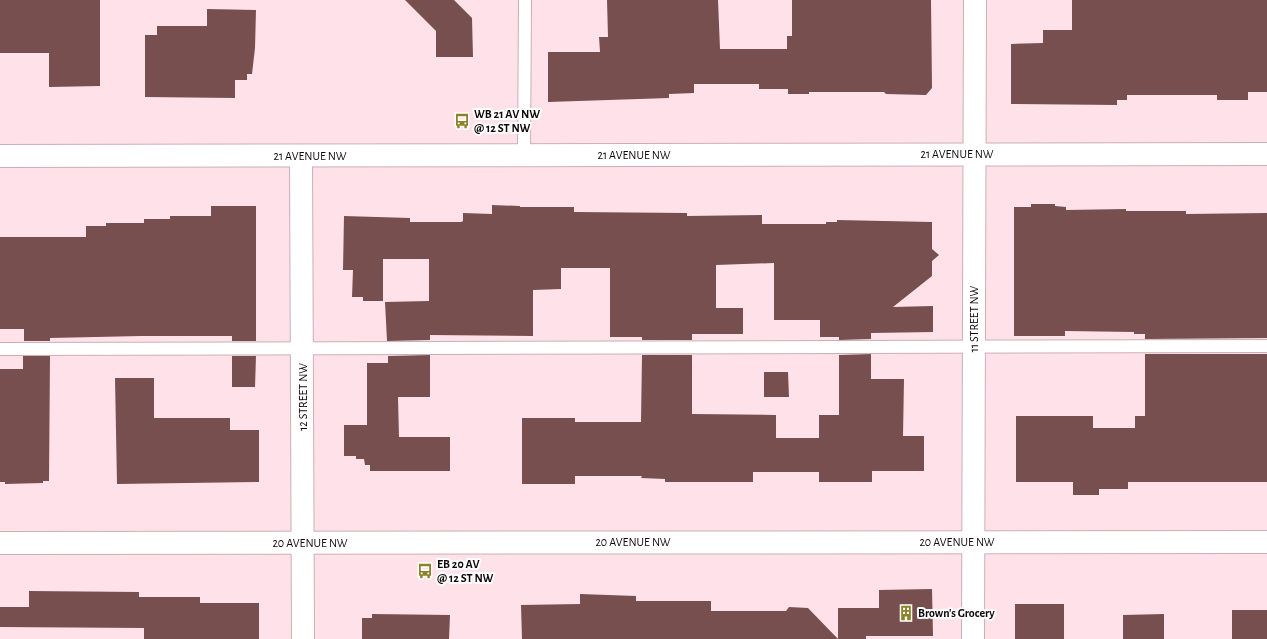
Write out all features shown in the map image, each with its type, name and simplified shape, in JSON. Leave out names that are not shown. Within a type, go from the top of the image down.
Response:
[{"type":"street","name":"11 STREET NW","points":[[973,639],[975,0]]},
{"type":"street","name":"21 AVENUE NW","points":[[0,156],[1267,154]]},
{"type":"street","name":"12 STREET NW","points":[[300,156],[303,639]]},
{"type":"street","name":"20 AVENUE NW","points":[[0,543],[1267,542]]},
{"type":"lane","points":[[524,156],[525,0]]},
{"type":"lane","points":[[0,349],[1267,346]]},
{"type":"building","points":[[0,0],[100,0],[100,86],[49,87],[49,53],[0,53]]},
{"type":"building","points":[[405,0],[454,0],[472,18],[473,57],[436,57],[436,31]]},
{"type":"building","points":[[607,0],[718,0],[720,49],[787,49],[787,36],[792,36],[792,0],[931,0],[932,88],[926,95],[886,94],[884,92],[809,92],[809,94],[788,94],[788,89],[759,89],[759,84],[694,84],[694,93],[669,94],[669,98],[548,102],[548,52],[600,52],[599,37],[608,37]]},
{"type":"building","points":[[1072,0],[1267,0],[1267,92],[1248,92],[1248,100],[1217,100],[1217,95],[1127,95],[1127,100],[1117,100],[1117,105],[1011,104],[1011,44],[1043,43],[1043,30],[1072,30]]},
{"type":"building","points":[[207,9],[256,10],[255,48],[252,74],[247,74],[247,80],[235,80],[235,98],[145,97],[145,35],[157,35],[157,26],[207,26]]},
{"type":"building","points":[[1031,204],[1055,204],[1055,206],[1066,207],[1066,210],[1126,209],[1126,211],[1186,211],[1186,214],[1267,213],[1267,338],[1145,339],[1145,334],[1134,334],[1134,332],[1065,331],[1065,336],[1014,336],[1014,207],[1031,207]]},
{"type":"building","points":[[492,205],[520,207],[574,207],[574,212],[687,213],[687,216],[762,215],[762,224],[826,224],[826,222],[837,222],[837,220],[932,222],[932,249],[939,255],[932,261],[932,276],[893,307],[933,306],[933,332],[871,333],[871,339],[839,340],[839,337],[820,337],[820,320],[774,320],[774,263],[716,265],[716,308],[743,308],[743,334],[692,334],[692,340],[642,340],[642,337],[610,337],[610,268],[561,268],[561,289],[533,290],[533,336],[430,335],[430,340],[387,341],[385,302],[429,301],[429,259],[383,259],[383,301],[363,301],[363,297],[352,297],[353,270],[343,270],[344,216],[410,218],[410,222],[461,222],[463,221],[463,213],[492,214]]},
{"type":"building","points":[[211,206],[256,206],[256,341],[232,341],[232,336],[141,336],[50,338],[50,341],[24,341],[24,329],[0,329],[0,237],[86,237],[86,226],[106,226],[106,223],[144,223],[144,219],[170,219],[170,216],[211,216]]},
{"type":"building","points":[[871,354],[871,379],[904,379],[903,436],[924,436],[924,471],[872,471],[872,482],[819,482],[819,472],[753,472],[753,482],[665,482],[665,479],[641,478],[642,476],[575,476],[575,484],[522,484],[522,418],[575,418],[575,422],[641,422],[642,355],[692,355],[692,414],[776,415],[776,438],[819,438],[819,415],[839,415],[839,355]]},
{"type":"building","points":[[1145,354],[1267,354],[1267,482],[1128,482],[1128,489],[1099,489],[1099,495],[1073,495],[1073,482],[1016,482],[1016,416],[1093,416],[1093,428],[1135,428],[1135,416],[1145,416]]},
{"type":"building","points":[[430,355],[430,397],[398,397],[399,437],[450,437],[450,471],[370,471],[370,465],[365,465],[364,459],[356,459],[356,456],[344,456],[344,425],[367,425],[367,363],[388,363],[388,356]]},
{"type":"building","points":[[23,356],[50,356],[49,481],[43,481],[43,483],[5,484],[5,482],[0,482],[0,369],[23,369]]},
{"type":"building","points":[[232,356],[256,356],[255,387],[232,387]]},
{"type":"building","points":[[764,372],[788,372],[789,397],[764,397]]},
{"type":"building","points":[[115,378],[154,378],[154,418],[230,418],[230,430],[259,430],[259,482],[117,484]]},
{"type":"building","name":"Brown's Grocery","points":[[932,589],[933,636],[866,636],[866,639],[838,639],[838,608],[879,608],[879,590]]},
{"type":"building","points":[[29,591],[139,592],[139,597],[200,597],[200,603],[259,603],[259,639],[144,639],[144,628],[0,627],[0,607],[29,607]]},
{"type":"building","points":[[580,594],[636,596],[636,601],[711,601],[711,611],[786,611],[789,607],[808,608],[838,639],[522,639],[521,605],[580,604]]},
{"type":"building","points":[[1015,604],[1064,604],[1064,639],[1015,639]]},
{"type":"building","points":[[1232,610],[1267,610],[1267,639],[1232,639]]},
{"type":"building","points":[[372,614],[450,615],[449,639],[362,639],[362,618],[372,618]]},
{"type":"building","points":[[1164,614],[1164,639],[1123,639],[1123,615]]},
{"type":"place","name":"WB 21 AV NW @ 12 ST NW","points":[[462,121]]},
{"type":"place","name":"EB 20 AV @ 12 ST NW","points":[[425,571]]},
{"type":"place","name":"Brown's Grocery","points":[[906,613]]}]
